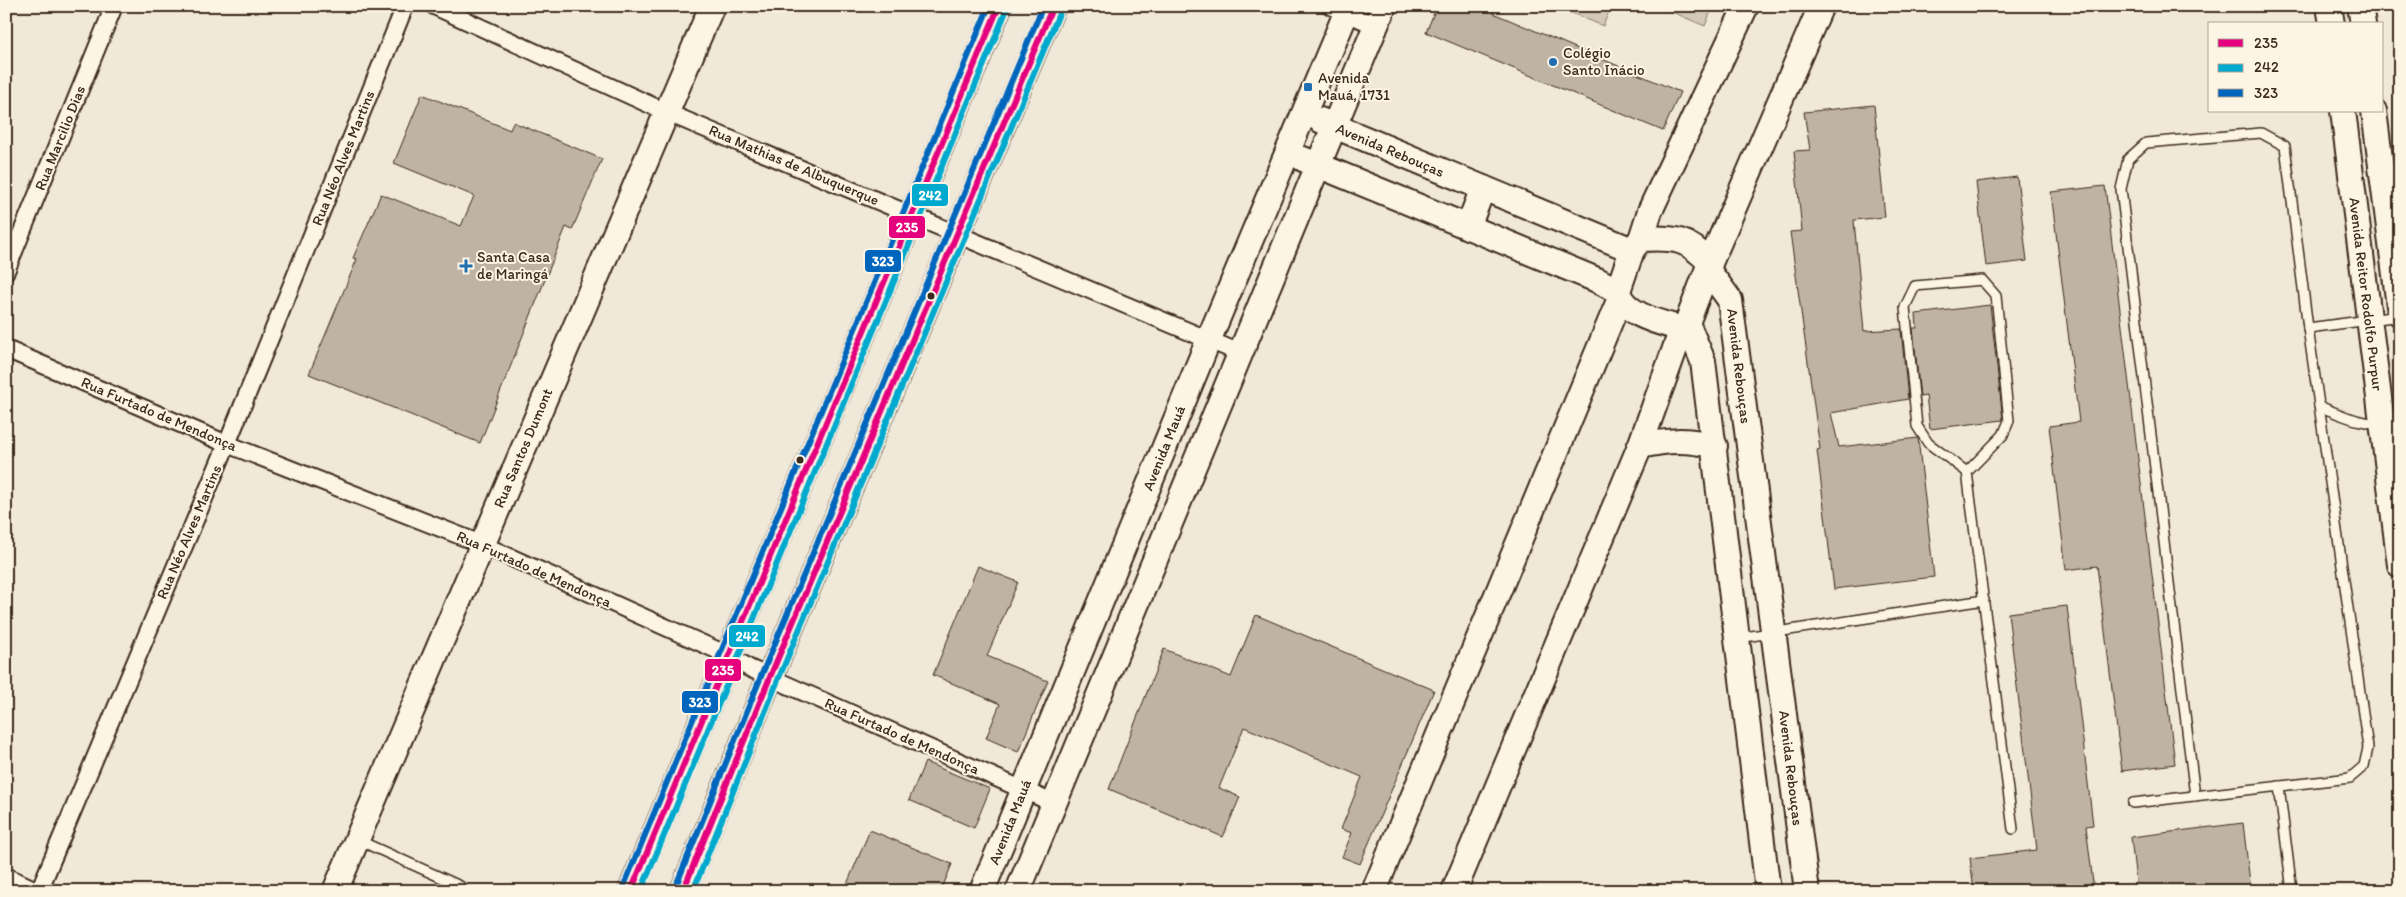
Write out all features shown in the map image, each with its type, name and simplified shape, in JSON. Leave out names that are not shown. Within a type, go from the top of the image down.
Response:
[{"type":"main road","name":"Rua Santos Dumont","points":[[335,891],[481,544],[712,6]]},
{"type":"main road","points":[[631,891],[999,6]]},
{"type":"main road","points":[[683,891],[770,677],[1053,6]]},
{"type":"main road","points":[[1374,891],[1622,299],[1643,242],[1650,211],[1746,6]]},
{"type":"main road","points":[[1454,891],[1640,446],[1679,326],[1820,6]]},
{"type":"main road","points":[[2330,6],[2332,22]]},
{"type":"main road","points":[[2360,6],[2363,22]]},
{"type":"main road","name":"Avenida Mauá","points":[[982,891],[1209,339],[1304,114],[1342,9]]},
{"type":"main road","points":[[1018,891],[1380,16]]},
{"type":"main road","name":"Avenida Reitor Rodolfo Purpur","points":[[2347,112],[2370,320],[2391,424],[2400,565]]},
{"type":"main road","name":"Avenida Reitor Rodolfo Purpur","points":[[2374,112],[2400,315]]},
{"type":"main road","name":"Avenida Rebouças","points":[[1304,114],[1483,188],[1643,242],[1673,238],[1690,245],[1706,262],[1730,300],[1804,890]]},
{"type":"main road","points":[[1287,152],[1598,280],[1651,319],[1679,326],[1703,361],[1715,446],[1768,891]]},
{"type":"main road","points":[[1468,227],[1483,188]]},
{"type":"main road","points":[[1640,446],[1673,440],[1694,441],[1715,446]]},
{"type":"street","name":"Rua Marcilio Dias","points":[[6,270],[114,6]]},
{"type":"street","name":"Rua Néo Alves Martins","points":[[38,891],[227,444],[405,6]]},
{"type":"street","name":"Rua Mathias de Albuquerque","points":[[434,6],[668,112],[1240,352]]},
{"type":"street","points":[[1342,9],[1380,16]]},
{"type":"street","name":"Rua Furtado de Mendonça","points":[[6,349],[227,444],[481,544],[730,656],[749,668],[1055,804]]},
{"type":"street","points":[[6,876],[38,891]]},
{"type":"lane","points":[[2133,803],[2195,796],[2279,786],[2350,778],[2364,766],[2368,748],[2308,328],[2285,146],[2261,133],[2146,143],[2128,159],[2121,189],[2195,796]]},
{"type":"lane","points":[[1967,472],[2003,435],[2009,421],[1996,296],[1982,280],[1915,286],[1905,306],[1916,426],[1928,443],[1967,472],[2013,829]]},
{"type":"lane","points":[[2308,328],[2400,315]]},
{"type":"lane","points":[[2319,406],[2354,421],[2391,424]]},
{"type":"lane","points":[[1738,638],[1984,600]]},
{"type":"lane","points":[[2279,786],[2292,891]]},
{"type":"lane","points":[[356,839],[460,886],[465,891]]},
{"type":"shaded area","points":[[1555,6],[1611,6],[1603,26]]},
{"type":"shaded area","points":[[1658,6],[1713,6],[1705,26]]},
{"type":"building","name":"Colégio Santo Inácio","points":[[1437,6],[1496,6],[1493,13],[1680,92],[1663,131],[1426,32]]},
{"type":"building","points":[[422,94],[510,130],[513,122],[602,159],[572,230],[566,227],[480,443],[309,374],[357,259],[353,258],[381,194],[461,226],[474,196],[394,163]]},
{"type":"building","points":[[1874,105],[1885,217],[1854,220],[1864,331],[1901,329],[1908,399],[1831,413],[1839,447],[1918,438],[1934,577],[1834,589],[1817,450],[1820,449],[1790,232],[1802,231],[1794,151],[1810,150],[1804,112]]},
{"type":"building","points":[[2017,177],[2027,261],[1986,266],[1976,182]]},
{"type":"building","points":[[2105,186],[2175,764],[2122,771],[2097,566],[2066,570],[2049,426],[2079,422],[2051,192]]},
{"type":"building","points":[[1990,305],[2003,420],[1930,429],[1926,396],[1920,397],[1913,328],[1917,328],[1916,314]]},
{"type":"building","points":[[978,566],[1018,582],[987,656],[1048,681],[1018,752],[986,738],[1000,704],[933,675]]},
{"type":"building","points":[[2067,606],[2093,825],[2086,826],[2094,891],[1974,891],[1970,858],[2037,850],[2008,613]]},
{"type":"building","points":[[1256,615],[1434,690],[1360,864],[1342,857],[1352,833],[1341,829],[1362,777],[1244,727],[1219,788],[1240,797],[1223,837],[1109,789],[1164,649],[1231,677]]},
{"type":"building","points":[[925,762],[990,789],[974,828],[909,800]]},
{"type":"building","points":[[2243,823],[2251,891],[2137,891],[2131,837]]},
{"type":"building","points":[[870,830],[952,864],[941,891],[844,891]]},
{"type":"transit line","name":"323","points":[[623,888],[989,6]]},
{"type":"transit line","name":"235","points":[[631,891],[999,6]]},
{"type":"transit line","name":"323","points":[[675,888],[762,674],[1043,6]]},
{"type":"transit line","name":"235","points":[[683,891],[770,677],[1053,6]]},
{"type":"transit line","name":"242","points":[[641,891],[1007,9]]},
{"type":"transit line","name":"242","points":[[693,891],[778,680],[1061,9]]},
{"type":"place","name":"Colégio Santo Inácio","points":[[1553,62]]},
{"type":"place","name":"Avenida Mauá, 1731","points":[[1308,87]]},
{"type":"place","name":"Santa Casa de Maringá","points":[[466,266]]}]
